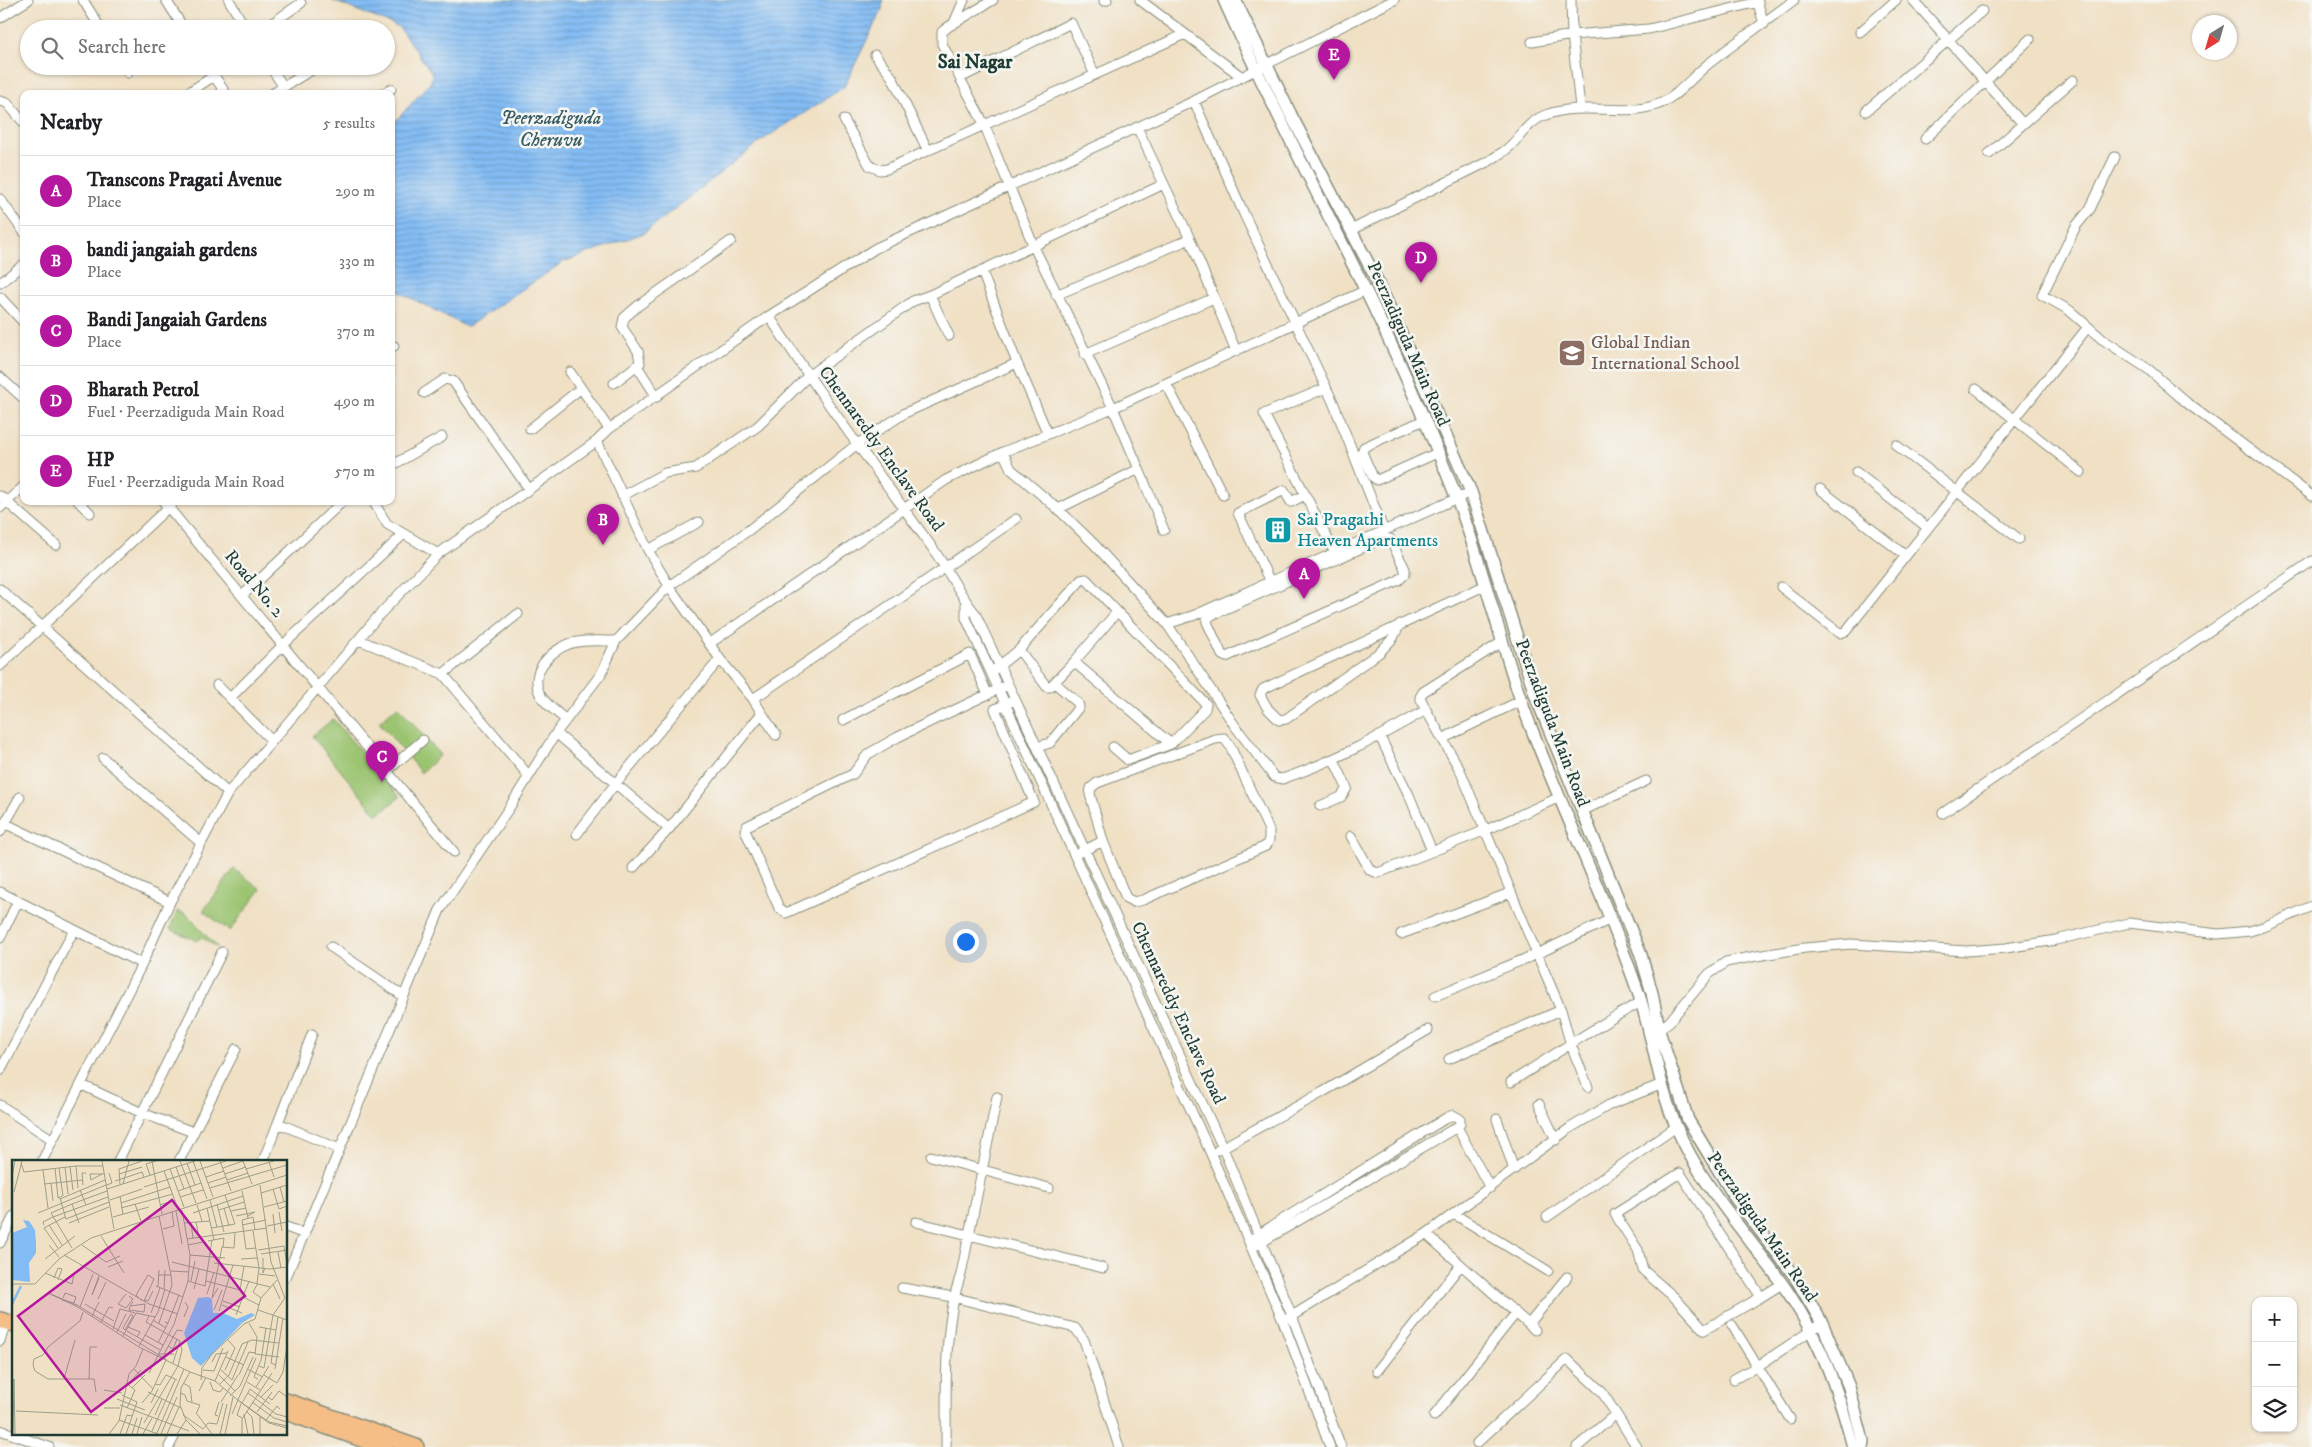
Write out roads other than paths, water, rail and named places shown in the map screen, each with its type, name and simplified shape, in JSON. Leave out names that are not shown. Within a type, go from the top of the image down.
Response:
[{"type":"highway","points":[[288,1402],[384,1447]]},
{"type":"highway","points":[[288,1413],[416,1447]]},
{"type":"street","points":[[82,0],[95,20]]},
{"type":"street","points":[[166,0],[178,20]]},
{"type":"street","points":[[229,0],[241,20]]},
{"type":"street","points":[[954,23],[964,0]]},
{"type":"street","points":[[993,0],[942,32],[942,44],[984,124],[1034,247],[1112,408],[1164,530]]},
{"type":"street","points":[[1140,0],[1242,77]]},
{"type":"street","name":"Peerzadiguda Main Road","points":[[1224,0],[1255,70],[1366,290],[1424,420],[1456,498],[1522,700],[1611,919],[1641,1002],[1656,1034],[1688,1120],[1736,1199],[1794,1275],[1822,1323],[1849,1387],[1863,1441],[1862,1447]]},
{"type":"street","name":"Peerzadiguda Main Road","points":[[1235,0],[1379,284],[1471,492],[1536,697],[1641,955],[1652,993],[1660,1085],[1676,1126],[1718,1200],[1782,1284],[1811,1329],[1829,1365],[1852,1443],[1856,1447]]},
{"type":"street","points":[[43,1160],[142,964],[170,902],[228,793],[380,614],[438,554],[597,441],[609,429],[657,397],[769,316],[876,248],[1115,139],[1394,0]]},
{"type":"street","points":[[1571,0],[1572,35],[1580,107]]},
{"type":"street","points":[[1351,230],[1491,160],[1506,150],[1532,123],[1542,116],[1580,107],[1627,109],[1646,108],[1660,104],[1711,62],[1794,0]]},
{"type":"street","points":[[1860,32],[1896,0]]},
{"type":"street","points":[[1913,0],[2023,124]]},
{"type":"street","points":[[0,18],[23,1]]},
{"type":"street","points":[[1532,42],[1572,35],[1649,29],[1757,1],[1764,24]]},
{"type":"street","points":[[277,20],[301,4]]},
{"type":"street","points":[[1866,110],[1982,11]]},
{"type":"street","points":[[960,78],[1071,23],[1095,75]]},
{"type":"street","points":[[844,120],[870,166],[887,169],[1185,34]]},
{"type":"street","points":[[1925,139],[2030,39]]},
{"type":"street","points":[[875,54],[892,77],[928,151]]},
{"type":"street","points":[[273,75],[278,90]]},
{"type":"street","points":[[280,90],[304,75]]},
{"type":"street","points":[[192,90],[214,76],[223,90]]},
{"type":"street","points":[[1988,154],[2073,80]]},
{"type":"street","points":[[0,101],[7,103],[20,118]]},
{"type":"street","points":[[1194,101],[1326,388],[1384,531]]},
{"type":"street","points":[[1137,127],[1190,239],[1236,351]]},
{"type":"street","points":[[2115,157],[2090,209],[2076,226],[2042,296],[2069,310],[2102,339],[2148,369],[2187,403],[2312,496]]},
{"type":"street","points":[[622,496],[665,473],[696,468],[758,426],[808,376],[912,301],[982,272],[1164,184]]},
{"type":"street","points":[[0,198],[20,226]]},
{"type":"street","points":[[1322,204],[1335,199]]},
{"type":"street","points":[[1056,295],[1190,239]]},
{"type":"street","points":[[614,383],[640,363],[640,357],[624,333],[622,322],[624,318],[639,304],[731,241]]},
{"type":"street","points":[[0,283],[20,267]]},
{"type":"street","points":[[982,272],[1017,363],[1048,434]]},
{"type":"street","points":[[709,644],[946,480],[1003,452],[1112,408],[1366,290]]},
{"type":"street","points":[[930,295],[949,336]]},
{"type":"street","points":[[0,297],[20,319]]},
{"type":"street","points":[[1085,354],[1214,298]]},
{"type":"street","name":"Chennareddy Enclave Road","points":[[769,316],[856,444],[947,567],[966,602],[966,618],[1004,687],[1015,699],[1223,1148],[1292,1316],[1341,1447]]},
{"type":"street","points":[[1781,587],[1840,633],[1846,631],[2088,327]]},
{"type":"street","points":[[288,1272],[402,996],[440,910],[556,733],[601,674],[616,641],[669,586],[749,530],[856,444],[904,413],[1017,363]]},
{"type":"street","points":[[637,366],[657,397]]},
{"type":"street","points":[[570,372],[609,429]]},
{"type":"street","points":[[0,377],[20,395]]},
{"type":"street","points":[[424,393],[445,379],[453,381],[529,489]]},
{"type":"street","points":[[1166,383],[1223,495]]},
{"type":"street","points":[[530,428],[580,388]]},
{"type":"street","points":[[1326,388],[1264,414],[1335,553]]},
{"type":"street","points":[[1976,389],[2081,472]]},
{"type":"street","points":[[1424,420],[1364,447],[1362,452],[1373,477],[1377,480],[1437,453]]},
{"type":"street","points":[[395,464],[442,437]]},
{"type":"street","points":[[597,441],[648,550],[669,586],[720,659],[753,699],[776,735]]},
{"type":"street","points":[[1896,445],[2018,539]]},
{"type":"street","points":[[1003,452],[1011,469],[1058,509],[1094,544],[1166,624],[1235,726],[1274,777],[1282,779],[1334,760],[1380,737],[1426,710]]},
{"type":"street","points":[[1058,509],[1139,469]]},
{"type":"street","points":[[1856,472],[1928,528]]},
{"type":"street","points":[[20,489],[2,502],[56,545]]},
{"type":"street","points":[[1820,489],[1906,556]]},
{"type":"street","points":[[1270,582],[1238,513],[1284,490],[1291,502],[1305,495]]},
{"type":"street","points":[[1166,624],[1195,615],[1471,492]]},
{"type":"street","points":[[82,505],[90,513]]},
{"type":"street","points":[[0,666],[167,505]]},
{"type":"street","name":"Road No. 2","points":[[171,505],[242,596],[454,852]]},
{"type":"street","points":[[242,596],[339,505]]},
{"type":"street","points":[[375,505],[387,524],[438,554]]},
{"type":"street","points":[[753,699],[1016,519]]},
{"type":"street","points":[[648,550],[699,522]]},
{"type":"street","points":[[230,698],[283,645],[403,535]]},
{"type":"street","points":[[1384,538],[1390,539],[1405,569],[1405,574],[1399,580],[1226,657],[1222,655],[1207,622],[1207,619],[1212,615],[1384,538]]},
{"type":"street","points":[[1943,813],[2312,561]]},
{"type":"street","points":[[995,669],[1019,650],[1084,578],[1206,704],[1205,709],[1170,744],[1128,760],[1112,747]]},
{"type":"street","points":[[1400,624],[1393,638],[1380,652],[1286,718],[1279,720],[1268,709],[1260,695],[1263,689],[1400,624],[1486,585]]},
{"type":"street","points":[[0,589],[228,793]]},
{"type":"street","points":[[1019,650],[1047,687],[1055,682],[1074,662],[1118,612]]},
{"type":"street","points":[[443,674],[518,614]]},
{"type":"street","points":[[359,640],[443,674],[529,776]]},
{"type":"street","points":[[566,720],[545,702],[539,693],[537,677],[541,667],[550,656],[566,645],[576,642],[616,641]]},
{"type":"street","points":[[1502,642],[1423,692],[1420,697],[1460,770],[1486,830],[1510,893],[1561,1010],[1571,1044],[1588,1087]]},
{"type":"street","points":[[843,720],[970,654],[988,695]]},
{"type":"street","points":[[577,834],[616,782],[720,659]]},
{"type":"street","points":[[1074,662],[1170,744]]},
{"type":"street","points":[[1037,747],[1050,743],[1079,707],[1078,703],[1055,682]]},
{"type":"street","points":[[217,685],[272,741]]},
{"type":"street","points":[[1004,687],[890,741],[868,754],[853,774],[747,826],[746,830],[779,908],[786,913],[1034,802],[995,709],[1015,699]]},
{"type":"street","name":"Chennareddy Enclave Road","points":[[1004,687],[1006,704],[1211,1154],[1250,1244],[1283,1321],[1330,1447]]},
{"type":"street","points":[[1444,738],[1522,700]]},
{"type":"street","points":[[632,868],[668,828],[761,714]]},
{"type":"street","points":[[556,733],[668,828]]},
{"type":"street","points":[[1380,737],[1409,795],[1432,851]]},
{"type":"street","points":[[1224,738],[1230,746],[1269,830],[1269,840],[1266,846],[1134,902],[1126,898],[1103,842],[1090,794],[1091,788],[1206,742],[1224,738]]},
{"type":"street","points":[[387,771],[422,740]]},
{"type":"street","points":[[103,758],[201,843]]},
{"type":"street","points":[[1320,806],[1341,797],[1347,788],[1334,760]]},
{"type":"street","points":[[1582,811],[1646,781]]},
{"type":"street","points":[[20,797],[2,828],[170,902]]},
{"type":"street","points":[[1351,836],[1373,872],[1385,870],[1486,830],[1560,797]]},
{"type":"street","points":[[1051,802],[1060,798]]},
{"type":"street","points":[[1075,855],[1103,842]]},
{"type":"street","points":[[0,892],[142,964]]},
{"type":"street","points":[[1401,934],[1510,893]]},
{"type":"street","points":[[0,938],[18,901]]},
{"type":"street","points":[[1656,1034],[1669,1022],[1709,974],[1726,962],[1751,957],[1805,948],[1850,944],[1960,951],[2006,948],[2056,940],[2129,923],[2218,934],[2250,931],[2312,906]]},
{"type":"street","points":[[1435,996],[1536,954],[1611,919]]},
{"type":"street","points":[[0,1071],[74,930]]},
{"type":"street","points":[[331,947],[402,996]]},
{"type":"street","points":[[118,1160],[222,952]]},
{"type":"street","points":[[1511,1082],[1592,1029],[1641,1002]]},
{"type":"street","points":[[1449,1059],[1561,1010]]},
{"type":"street","points":[[1211,1154],[1323,1092],[1428,1030]]},
{"type":"street","points":[[263,1160],[312,1034]]},
{"type":"street","points":[[180,1160],[236,1049]]},
{"type":"street","points":[[82,1085],[142,1112],[194,1132]]},
{"type":"street","points":[[1283,1321],[1426,1234],[1556,1140],[1610,1104],[1660,1085]]},
{"type":"street","points":[[946,1447],[948,1340],[953,1297],[961,1274],[997,1096]]},
{"type":"street","points":[[1539,1104],[1556,1140]]},
{"type":"street","points":[[0,1105],[53,1140]]},
{"type":"street","points":[[1250,1244],[1290,1220],[1306,1205],[1453,1115],[1461,1121],[1457,1127],[1436,1140],[1311,1213],[1290,1220]]},
{"type":"street","points":[[1497,1119],[1514,1170]]},
{"type":"street","points":[[278,1123],[339,1149]]},
{"type":"street","points":[[1547,1217],[1676,1126]]},
{"type":"street","points":[[1457,1127],[1490,1188]]},
{"type":"street","points":[[1430,1129],[1436,1140]]},
{"type":"street","points":[[1417,1137],[1423,1147]]},
{"type":"street","points":[[1396,1149],[1402,1160]]},
{"type":"street","points":[[931,1156],[1049,1188]]},
{"type":"street","points":[[1358,1173],[1363,1182]]},
{"type":"street","points":[[1761,1297],[1680,1173],[1615,1214],[1638,1250],[1643,1270],[1675,1298],[1704,1330],[1761,1297],[1782,1284]]},
{"type":"street","points":[[1306,1205],[1311,1213]]},
{"type":"street","points":[[1454,1214],[1548,1271]]},
{"type":"street","points":[[0,1243],[12,1220]]},
{"type":"street","points":[[916,1222],[1103,1268]]},
{"type":"street","points":[[288,1228],[305,1234]]},
{"type":"street","points":[[1426,1234],[1460,1266],[1532,1327],[1567,1277]]},
{"type":"street","points":[[1377,1372],[1460,1266]]},
{"type":"street","points":[[902,1288],[953,1297],[1075,1328],[1080,1332],[1100,1384],[1119,1447]]},
{"type":"street","points":[[1434,1416],[1516,1313]]},
{"type":"street","points":[[0,1341],[7,1318]]},
{"type":"street","points":[[1734,1379],[1758,1366],[1822,1323]]},
{"type":"street","points":[[1732,1324],[1790,1419]]},
{"type":"street","points":[[1477,1443],[1567,1359],[1602,1392],[1637,1447]]},
{"type":"street","points":[[1577,1447],[1616,1414]]},
{"type":"street","points":[[0,1430],[50,1447]]},
{"type":"street","points":[[169,1447],[176,1434]]},
{"type":"water","name":"Peerzadiguda Cheruvu","points":[[331,0],[883,0],[882,9],[844,87],[761,141],[644,233],[563,262],[467,327],[395,289],[395,122],[431,82],[432,73],[399,27],[395,25],[395,20],[381,20]]},
{"type":"place","name":"HP","points":[[1334,80]]},
{"type":"place","name":"Bharath Petrol","points":[[1421,283]]},
{"type":"place","name":"Global Indian International School","points":[[1572,353]]},
{"type":"place","name":"Sai Pragathi Heaven Apartments","points":[[1278,530]]},
{"type":"place","name":"bandi jangaiah gardens","points":[[603,545]]},
{"type":"place","name":"Transcons Pragati Avenue","points":[[1304,599]]},
{"type":"place","name":"Bandi Jangaiah Gardens","points":[[382,782]]},
{"type":"district","name":"Sai Nagar","points":[[975,62]]}]
